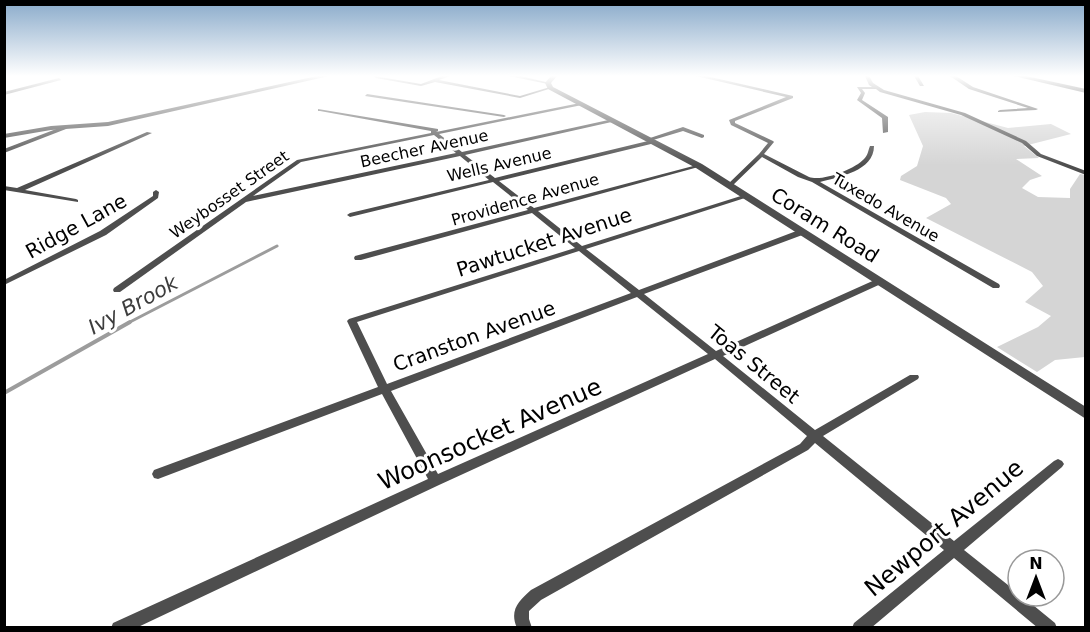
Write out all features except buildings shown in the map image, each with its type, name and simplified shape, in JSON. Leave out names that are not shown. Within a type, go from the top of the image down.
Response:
[{"type":"street","points":[[4,136],[108,124],[192,105]]},
{"type":"street","points":[[438,105],[509,117]]},
{"type":"street","name":"Weybosset Street","points":[[117,290],[299,161],[437,131],[572,105]]},
{"type":"street","name":"Coram Road","points":[[583,105],[699,166],[1086,414]]},
{"type":"street","points":[[729,186],[771,142],[733,124],[732,120],[772,105]]},
{"type":"street","points":[[867,105],[885,117],[885,132]]},
{"type":"street","points":[[939,105],[952,109],[1024,142],[1039,155],[1086,173]]},
{"type":"street","points":[[1000,111],[1036,109],[1025,105]]},
{"type":"street","points":[[320,110],[437,131]]},
{"type":"street","name":"Beecher Avenue","points":[[241,201],[613,121]]},
{"type":"street","points":[[4,151],[64,128]]},
{"type":"street","name":"Wells Avenue","points":[[350,215],[651,141],[683,129],[702,136]]},
{"type":"street","name":"Toas Street","points":[[437,131],[459,154],[717,356],[1050,627]]},
{"type":"street","points":[[20,190],[149,133]]},
{"type":"street","points":[[814,181],[855,167],[867,159],[872,147]]},
{"type":"street","name":"Tuxedo Avenue","points":[[761,155],[782,163],[794,174],[814,181],[996,286]]},
{"type":"street","name":"Providence Avenue","points":[[358,258],[699,166]]},
{"type":"street","points":[[4,188],[76,201]]},
{"type":"street","name":"Ridge Lane","points":[[4,283],[123,222],[156,197],[156,192]]},
{"type":"street","name":"Pawtucket Avenue","points":[[384,388],[352,321],[746,196]]},
{"type":"street","name":"Cranston Avenue","points":[[158,474],[638,295],[802,231]]},
{"type":"street","name":"Woonsocket Avenue","points":[[118,627],[435,481],[880,281]]},
{"type":"street","points":[[525,627],[521,620],[522,608],[528,600],[804,447],[814,436],[914,377]]},
{"type":"street","points":[[384,388],[435,481]]},
{"type":"street","name":"Newport Avenue","points":[[859,627],[1058,464]]},
{"type":"shaded area","points":[[925,112],[951,113],[1008,128],[1051,124],[1071,134],[1024,146],[1039,158],[1016,159],[1042,176],[1030,180],[1022,188],[1038,197],[1070,198],[1070,189],[1080,174],[1085,175],[1085,357],[1055,360],[1037,372],[997,347],[1038,327],[1051,316],[1025,302],[1043,286],[1032,272],[926,218],[951,204],[946,198],[900,180],[901,176],[917,166],[923,146],[909,115]]},
{"type":"waterway","name":"Ivy Brook","points":[[128,323],[277,246]]},
{"type":"waterway","name":"Ivy Brook","points":[[4,393],[130,322]]}]
